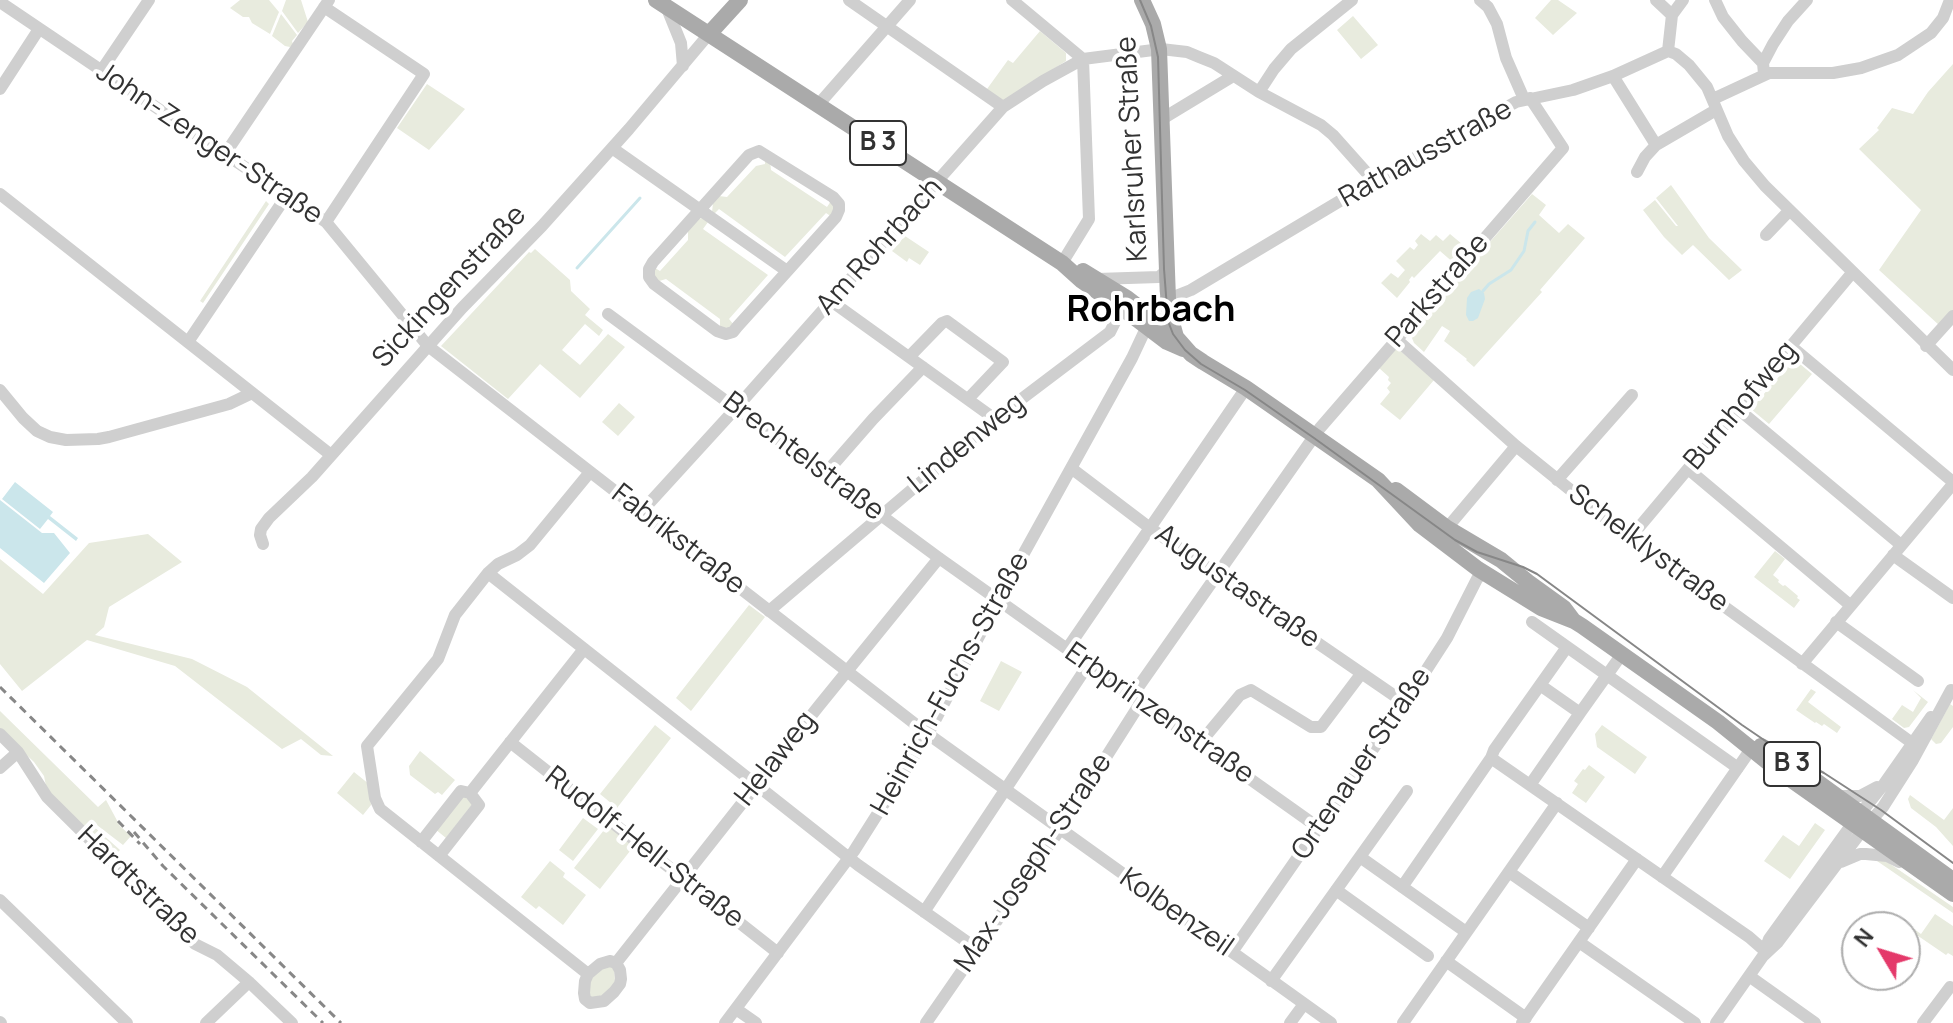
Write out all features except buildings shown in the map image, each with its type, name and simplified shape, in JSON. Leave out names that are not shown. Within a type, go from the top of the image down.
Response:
[{"type":"main road","name":"Sickingenstraße","points":[[709,34],[740,0]]},
{"type":"main road","name":"Karlsruher Straße","points":[[1142,0],[1153,24],[1159,49],[1168,299],[1176,337],[1191,354],[1246,388],[1378,480],[1407,496],[1447,528],[1493,554],[1564,608],[1574,621]]},
{"type":"main road","points":[[661,3],[709,34]]},
{"type":"main road","name":"B 3","points":[[709,34],[1062,263],[1167,342],[1191,354]]},
{"type":"main road","name":"B 3","points":[[1062,263],[1088,273],[1148,313],[1176,337]]},
{"type":"main road","name":"Karlsruher Straße","points":[[1378,480],[1420,525],[1483,572],[1541,608],[1574,621],[1718,722],[1751,749],[1953,880]]},
{"type":"main road","name":"B 3","points":[[1483,572],[1492,571],[1519,582],[1528,582]]},
{"type":"main road","name":"Karlsruher Straße","points":[[1718,722],[1794,765],[1836,796],[1920,872],[1953,894]]},
{"type":"street","points":[[101,71],[149,0]]},
{"type":"street","points":[[849,0],[1003,107]]},
{"type":"street","points":[[818,105],[910,0]]},
{"type":"street","points":[[1012,0],[1083,59],[1089,219],[1062,263]]},
{"type":"street","points":[[1259,92],[1291,49],[1352,0]]},
{"type":"street","points":[[1480,0],[1488,7],[1497,24],[1506,58],[1527,98]]},
{"type":"street","points":[[1656,0],[1672,15]]},
{"type":"street","points":[[1683,0],[1672,15],[1668,51],[1676,54],[1699,75],[1728,136],[1744,161],[1789,211],[1953,370]]},
{"type":"street","points":[[1715,0],[1723,17],[1764,68],[1833,73],[1898,55],[1931,33],[1943,18],[1950,0]]},
{"type":"street","points":[[1637,172],[1656,145],[1764,68],[1773,44],[1807,0]]},
{"type":"street","name":"John-Zenger-Straße","points":[[0,2],[326,222],[428,346]]},
{"type":"street","points":[[661,3],[681,43],[683,66]]},
{"type":"street","points":[[225,154],[326,4],[424,74],[326,222]]},
{"type":"street","points":[[0,89],[39,29]]},
{"type":"street","name":"Sickingenstraße","points":[[263,544],[260,535],[264,524],[312,477],[462,308],[535,234],[709,34]]},
{"type":"street","name":"Am Rohrbach","points":[[642,511],[1003,107],[1083,59],[1159,49],[1187,52],[1214,63],[1259,92],[1321,125],[1374,181]]},
{"type":"street","name":"Rathausstraße","points":[[1168,299],[1191,290],[1374,181],[1505,108],[1527,98],[1573,90],[1668,51]]},
{"type":"street","points":[[1162,119],[1233,76]]},
{"type":"street","points":[[1613,76],[1656,145]]},
{"type":"street","name":"Parkstraße","points":[[1315,436],[1563,148],[1527,98]]},
{"type":"street","points":[[612,148],[787,271]]},
{"type":"street","points":[[759,151],[833,197],[840,207],[836,217],[787,271],[733,332],[726,334],[717,331],[649,277],[653,262],[749,155],[759,151]]},
{"type":"street","points":[[0,194],[331,455]]},
{"type":"street","points":[[188,342],[287,195]]},
{"type":"street","points":[[1766,235],[1789,211]]},
{"type":"street","points":[[1097,279],[1159,277],[1167,270]]},
{"type":"street","name":"Burnhofweg","points":[[1630,538],[1852,273]]},
{"type":"street","points":[[831,301],[995,419]]},
{"type":"street","name":"Lindenweg","points":[[769,611],[995,419],[1110,332],[1116,320],[1116,305]]},
{"type":"street","name":"Brechtelstraße","points":[[608,314],[998,600]]},
{"type":"street","points":[[1926,346],[1953,316]]},
{"type":"street","points":[[909,357],[947,321],[1003,362],[968,399]]},
{"type":"street","name":"Heinrich-Fuchs-Straße","points":[[725,1023],[849,858],[928,734],[1147,326]]},
{"type":"street","name":"Schelklystraße","points":[[1396,339],[1516,446],[1630,538],[1916,746]]},
{"type":"street","name":"Fabrikstraße","points":[[428,346],[928,734]]},
{"type":"street","points":[[1792,347],[1953,483],[1802,664]]},
{"type":"street","points":[[825,474],[923,367]]},
{"type":"street","points":[[1067,649],[1246,388]]},
{"type":"street","points":[[0,390],[37,431],[58,439],[81,440],[109,437],[201,412],[252,393]]},
{"type":"street","points":[[1557,480],[1632,395]]},
{"type":"street","points":[[1738,409],[1953,598]]},
{"type":"street","name":"Max-Joseph-Straße","points":[[926,1023],[1061,828],[1136,699],[1218,573],[1315,436]]},
{"type":"street","points":[[1447,528],[1516,446]]},
{"type":"street","name":"Augustastraße","points":[[1071,468],[1150,528],[1405,703]]},
{"type":"street","points":[[1688,469],[1850,605]]},
{"type":"street","points":[[588,974],[380,809],[375,798],[367,746],[438,659],[455,615],[488,573],[530,545],[590,472]]},
{"type":"street","name":"Helaweg","points":[[616,963],[939,558]]},
{"type":"street","name":"Ortenauer Straße","points":[[1232,952],[1405,703],[1447,638],[1483,572]]},
{"type":"street","points":[[488,573],[849,858],[977,949]]},
{"type":"street","name":"Erbprinzenstraße","points":[[998,600],[1319,828]]},
{"type":"street","points":[[1532,622],[1738,768]]},
{"type":"street","points":[[1836,622],[1918,681]]},
{"type":"street","points":[[1402,887],[1567,647]]},
{"type":"street","points":[[470,793],[584,649]]},
{"type":"street","points":[[1530,785],[1622,654]]},
{"type":"street","points":[[924,912],[1088,665]]},
{"type":"street","points":[[1200,743],[1240,695],[1251,690],[1311,727],[1321,727],[1361,674]]},
{"type":"street","points":[[1540,685],[1580,713]]},
{"type":"street","points":[[1764,953],[1778,942],[1838,863],[1884,784],[1916,746],[1952,690]]},
{"type":"street","name":"Hardtstraße","points":[[0,734],[18,752],[47,797],[110,860],[195,944],[217,955],[292,1023]]},
{"type":"street","name":"Kolbenzeil","points":[[928,734],[1331,1023]]},
{"type":"street","name":"Rudolf-Hell-Straße","points":[[510,742],[778,953]]},
{"type":"street","points":[[1716,1023],[1764,953],[1769,939],[1862,822],[1898,785],[1916,746]]},
{"type":"street","points":[[1662,877],[1751,749]]},
{"type":"street","points":[[0,768],[18,752]]},
{"type":"street","points":[[1491,758],[1749,937],[1764,953]]},
{"type":"street","points":[[1836,796],[1860,796],[1884,784]]},
{"type":"street","points":[[421,842],[461,791],[470,793],[479,805],[439,856]]},
{"type":"street","points":[[1271,981],[1407,791]]},
{"type":"street","points":[[1403,1023],[1557,803]]},
{"type":"street","points":[[1045,852],[1059,844],[1081,845]]},
{"type":"street","points":[[1838,863],[1860,854],[1887,856],[1920,872]]},
{"type":"street","points":[[1360,857],[1466,932]]},
{"type":"street","points":[[1446,961],[1524,1020],[1637,859]]},
{"type":"street","points":[[1509,872],[1589,928]]},
{"type":"street","points":[[1336,890],[1428,956]]},
{"type":"street","points":[[0,900],[127,1023]]},
{"type":"street","points":[[1579,942],[1695,1023]]},
{"type":"street","points":[[616,963],[621,979],[614,992],[604,1001],[590,1003],[585,999],[584,987],[588,974],[600,964],[616,963]]},
{"type":"street","points":[[1749,976],[1815,1023]]},
{"type":"street","points":[[206,1023],[249,982]]},
{"type":"street","points":[[1923,1023],[1950,987]]},
{"type":"street","points":[[1290,1023],[1304,1004]]},
{"type":"street","points":[[736,1009],[756,1023]]},
{"type":"shaded area","points":[[240,0],[269,0],[279,12],[270,34],[252,23],[249,17],[243,17],[230,8]]},
{"type":"shaded area","points":[[286,0],[301,0],[308,22],[298,33],[282,11]]},
{"type":"shaded area","points":[[1551,0],[1558,0],[1577,13],[1553,35],[1535,18]]},
{"type":"shaded area","points":[[281,14],[297,35],[290,47],[272,36]]},
{"type":"shaded area","points":[[1353,16],[1378,45],[1361,59],[1337,30]]},
{"type":"shaded area","points":[[1040,31],[1066,53],[1066,61],[1003,101],[987,89],[1008,60],[1013,63]]},
{"type":"shaded area","points":[[1953,64],[1953,311],[1940,326],[1879,270],[1921,210],[1859,149],[1879,130],[1877,128],[1892,108],[1913,114]]},
{"type":"shaded area","points":[[427,84],[465,109],[429,150],[397,128]]},
{"type":"shaded area","points":[[765,157],[770,160],[771,170],[827,207],[831,201],[835,203],[832,217],[826,213],[785,257],[719,209],[714,214],[712,212],[713,203],[719,196],[727,197],[756,166],[765,164]]},
{"type":"shaded area","points":[[1671,185],[1709,238],[1742,270],[1729,280],[1693,245],[1682,255],[1643,210],[1655,200],[1678,226],[1656,198]]},
{"type":"shaded area","points":[[1532,194],[1546,205],[1539,215],[1559,233],[1568,224],[1585,238],[1540,290],[1542,292],[1474,367],[1444,341],[1450,331],[1442,326],[1424,352],[1414,343],[1410,333]]},
{"type":"shaded area","points":[[266,201],[269,204],[203,303],[200,301]]},
{"type":"shaded area","points":[[702,218],[708,222],[703,229],[768,275],[729,319],[734,325],[729,330],[720,327],[720,319],[666,279],[656,282],[654,278],[655,268],[660,271],[688,240],[688,229]]},
{"type":"shaded area","points":[[1421,234],[1430,241],[1436,235],[1443,241],[1450,234],[1468,249],[1455,264],[1440,251],[1414,278],[1412,276],[1397,298],[1381,283],[1391,273],[1398,278],[1405,270],[1396,261],[1410,247],[1414,250],[1418,245],[1415,241]]},
{"type":"shaded area","points":[[905,236],[929,252],[920,265],[909,258],[907,262],[892,251]]},
{"type":"shaded area","points":[[535,249],[570,280],[571,291],[590,309],[585,315],[603,330],[599,336],[585,324],[562,350],[580,365],[608,334],[625,347],[580,398],[540,364],[508,399],[441,346]]},
{"type":"shaded area","points":[[1396,347],[1434,380],[1400,420],[1380,404],[1390,392],[1387,388],[1391,383],[1379,368]]},
{"type":"shaded area","points":[[1794,359],[1812,374],[1769,424],[1751,409]]},
{"type":"shaded area","points":[[619,403],[635,417],[618,436],[602,422]]},
{"type":"shaded area","points":[[148,534],[182,562],[109,607],[104,627],[95,635],[192,659],[247,687],[333,756],[321,755],[301,739],[282,749],[175,666],[87,640],[22,691],[0,664],[0,559],[43,594],[89,543]]},
{"type":"shaded area","points":[[1775,551],[1785,559],[1773,575],[1798,596],[1800,600],[1794,608],[1754,577]]},
{"type":"shaded area","points":[[749,605],[765,617],[691,711],[676,698]]},
{"type":"shaded area","points":[[1001,661],[1022,672],[999,711],[980,701]]},
{"type":"shaded area","points":[[1811,689],[1816,692],[1808,702],[1841,727],[1837,733],[1796,710]]},
{"type":"shaded area","points":[[1913,690],[1928,702],[1909,727],[1904,728],[1892,719],[1902,705],[1913,712],[1921,698]]},
{"type":"shaded area","points":[[1950,704],[1953,706],[1953,727],[1941,743],[1936,744],[1931,739]]},
{"type":"shaded area","points":[[0,711],[98,807],[106,800],[120,826],[131,836],[123,845],[93,822],[92,825],[120,850],[112,858],[48,796],[44,776],[34,762],[0,730]]},
{"type":"shaded area","points":[[655,725],[671,738],[617,808],[600,794]]},
{"type":"shaded area","points":[[1602,725],[1647,757],[1635,774],[1597,747],[1595,734]]},
{"type":"shaded area","points":[[420,751],[455,780],[442,795],[438,792],[435,794],[410,775],[409,766]]},
{"type":"shaded area","points":[[1589,765],[1605,777],[1586,803],[1572,793],[1578,784],[1574,781]]},
{"type":"shaded area","points":[[354,772],[369,784],[371,805],[363,815],[337,793]]},
{"type":"shaded area","points":[[463,793],[474,802],[446,838],[435,829]]},
{"type":"shaded area","points":[[1910,795],[1944,820],[1953,808],[1953,846],[1936,827],[1911,808]]},
{"type":"shaded area","points":[[583,818],[598,829],[573,861],[559,850]]},
{"type":"shaded area","points":[[1815,823],[1825,830],[1790,879],[1764,861],[1783,835],[1799,846]]},
{"type":"shaded area","points":[[608,825],[634,846],[600,889],[574,868]]},
{"type":"shaded area","points":[[1883,859],[1953,907],[1953,913],[1877,861]]},
{"type":"shaded area","points":[[550,861],[565,873],[563,877],[586,895],[563,925],[539,906],[536,909],[521,897]]},
{"type":"shaded area","points":[[1935,914],[1953,926],[1953,956],[1946,955],[1921,938]]},
{"type":"shaded area","points":[[614,966],[615,982],[611,989],[598,999],[588,997],[589,980],[600,968]]},
{"type":"water","points":[[1479,289],[1485,299],[1478,318],[1469,321],[1466,315],[1467,298]]},
{"type":"water","points":[[15,482],[53,512],[50,516],[78,538],[76,541],[48,519],[40,529],[2,499]]},
{"type":"water","points":[[0,500],[42,533],[54,533],[70,553],[44,583],[0,548]]},
{"type":"waterway","points":[[577,268],[640,198]]},
{"type":"waterway","points":[[1483,291],[1511,270],[1524,251],[1528,231],[1535,222]]},
{"type":"tram line","points":[[1140,0],[1151,26],[1158,57],[1168,321],[1185,350],[1455,540],[1477,552],[1537,574],[1742,725],[1881,810],[1953,863]]},
{"type":"railway","points":[[0,687],[341,1023]]},
{"type":"railway","points":[[118,821],[140,844]]},
{"type":"railway","points":[[134,832],[163,866],[323,1023]]},
{"type":"district","name":"Rohrbach","points":[[1151,311]]}]
